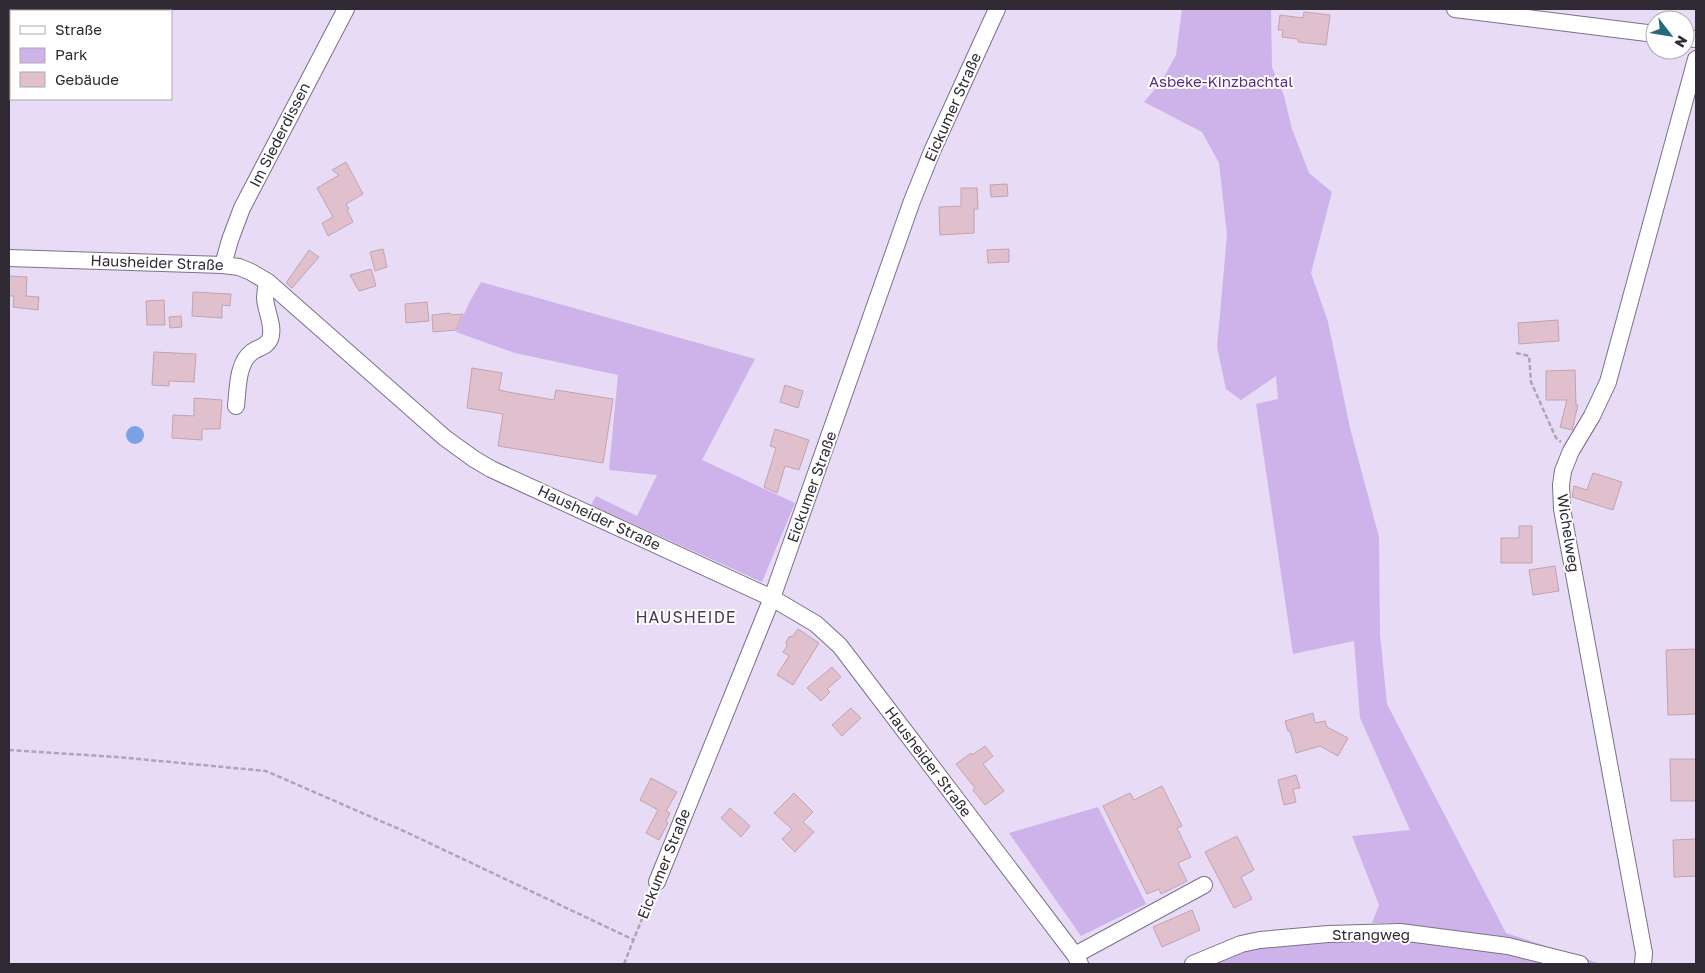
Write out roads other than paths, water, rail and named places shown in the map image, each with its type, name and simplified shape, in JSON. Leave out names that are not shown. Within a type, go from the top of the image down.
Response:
[{"type":"street","name":"Im Siederdissen","points":[[223,265],[242,208],[346,9]]},
{"type":"street","name":"Eickumer Straße","points":[[657,882],[772,598],[912,201],[933,149],[997,9]]},
{"type":"street","points":[[1455,9],[1645,33]]},
{"type":"street","name":"Wichelweg","points":[[1643,964],[1644,953],[1562,509],[1561,485],[1563,471],[1571,451],[1592,416],[1608,382],[1696,59]]},
{"type":"street","name":"Hausheider Straße","points":[[9,258],[223,265],[239,267],[251,272],[268,282],[445,438],[474,459],[798,611],[816,624],[840,646],[1078,960]]},
{"type":"street","points":[[236,406],[240,374],[244,361],[253,350],[266,344],[270,339],[271,333],[264,298],[268,282]]},
{"type":"street","points":[[1078,960],[1204,885]]},
{"type":"street","name":"Strangweg","points":[[1192,964],[1241,944],[1260,940],[1328,934],[1400,932],[1508,946],[1580,964]]},
{"type":"water","points":[[135,426],[141,429],[144,435],[141,441],[135,444],[129,441],[126,435],[129,429]]},
{"type":"district","name":"HAUSHEIDE","points":[[686,617]]},
{"type":"park label","name":"Asbeke-Kinzbachtal","points":[[1221,82]]}]
